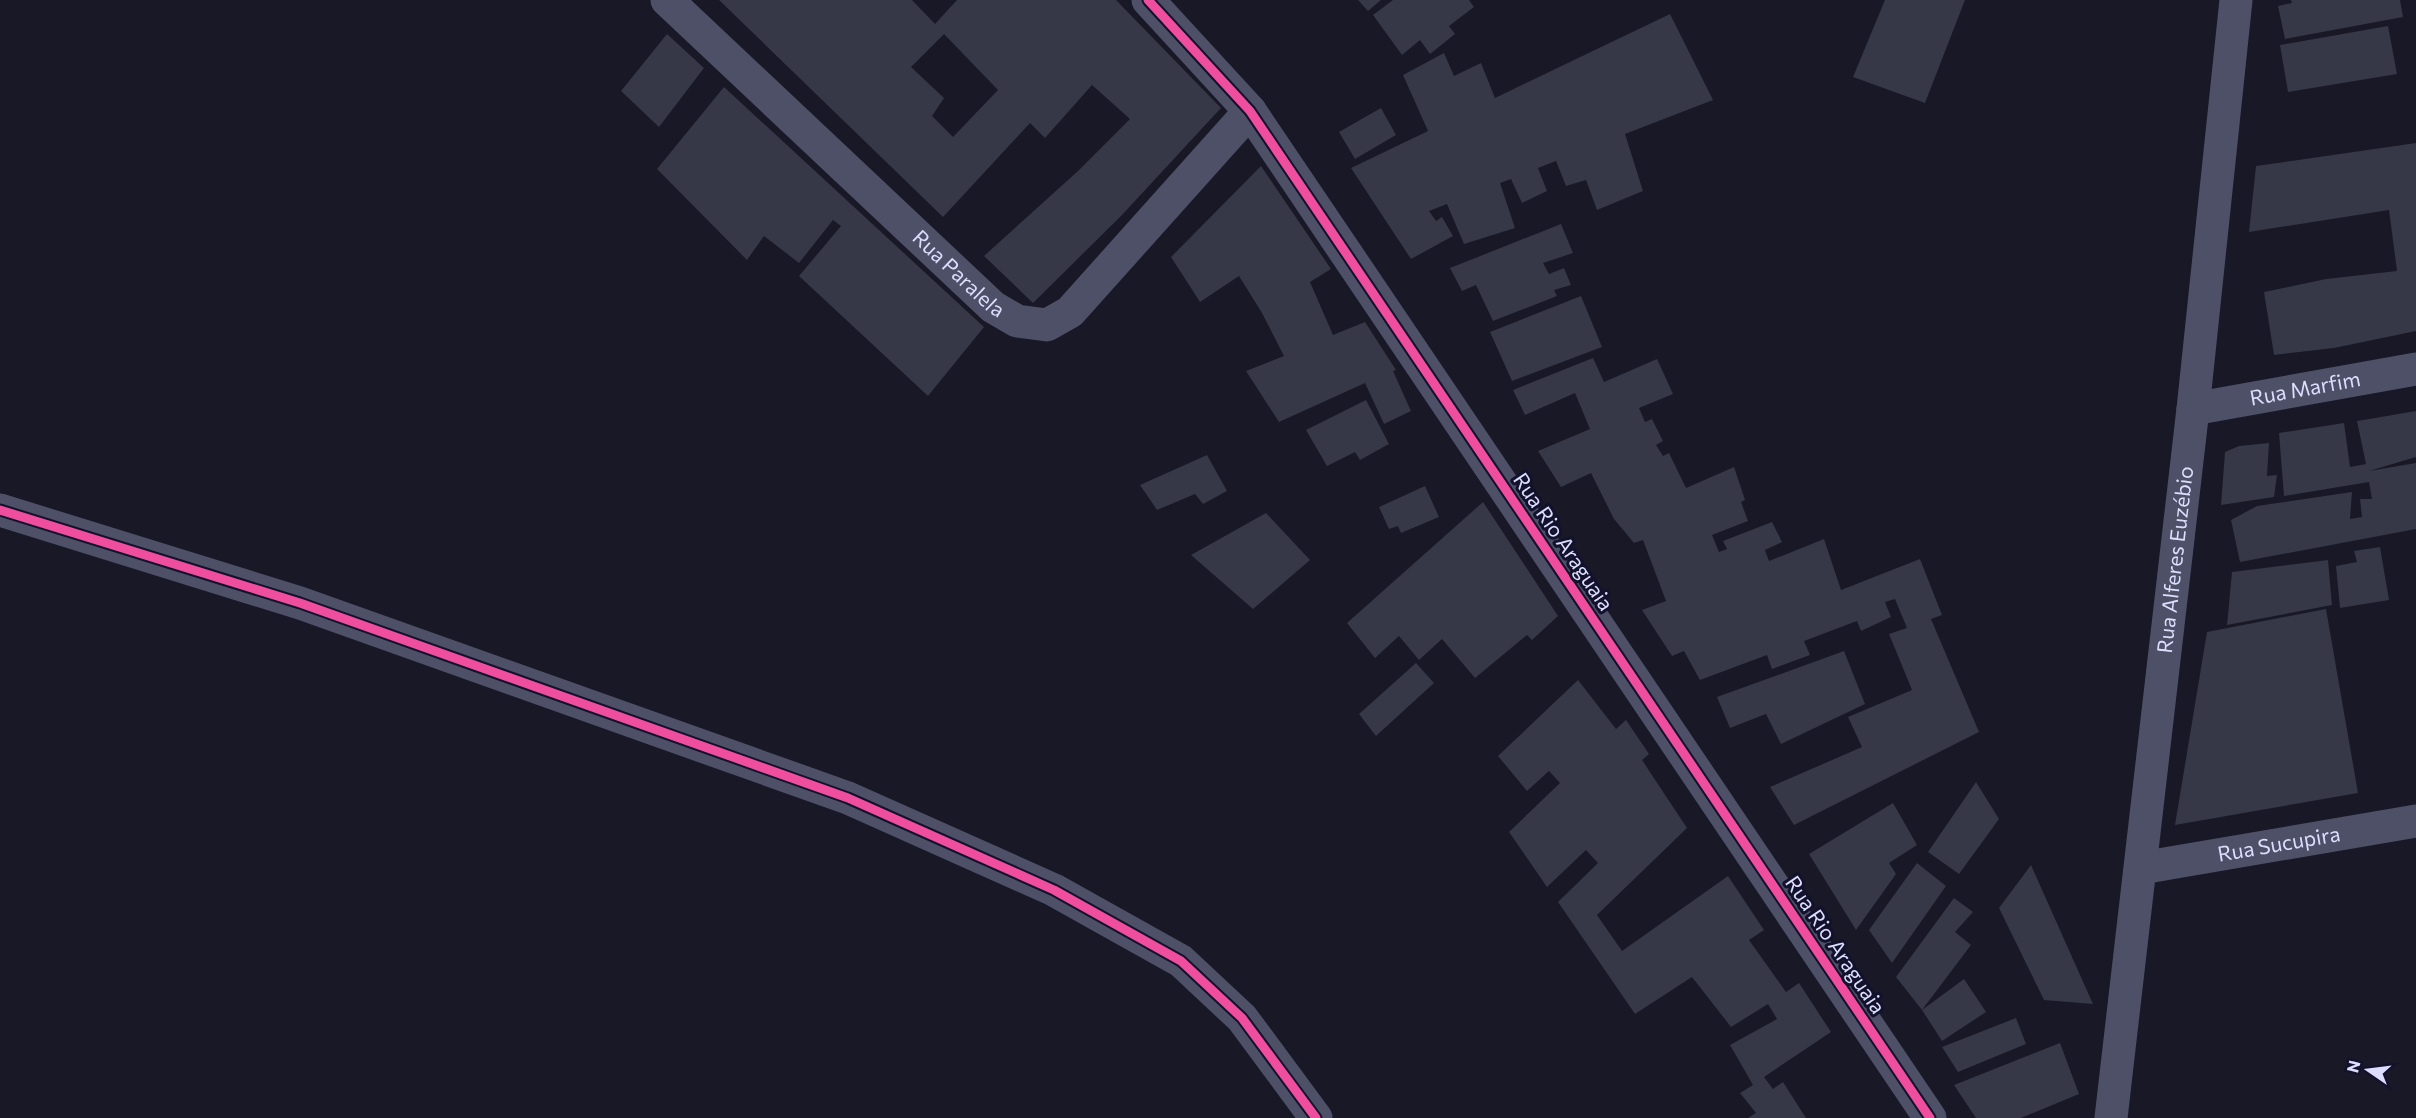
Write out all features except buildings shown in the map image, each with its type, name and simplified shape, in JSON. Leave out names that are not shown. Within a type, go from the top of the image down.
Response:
[{"type":"street","name":"Rua Paralela","points":[[667,0],[993,307],[1017,321],[1047,325],[1070,312],[1250,111]]},
{"type":"street","name":"Rua Rio Araguaia","points":[[1148,0],[1250,111],[1930,1118]]},
{"type":"street","name":"Rua Alferes Euzébio","points":[[2111,1118],[2193,409],[2236,0]]},
{"type":"street","name":"Rua Marfim","points":[[2193,409],[2416,369]]},
{"type":"street","points":[[0,510],[300,603],[848,798],[1054,890],[1181,962],[1242,1018],[1316,1118]]},
{"type":"street","name":"Rua Sucupira","points":[[2141,868],[2416,821]]},
{"type":"cycle path","points":[[1148,0],[1250,111],[1930,1118]]},
{"type":"cycle path","points":[[0,510],[300,603],[848,798],[1054,890],[1181,961],[1242,1018],[1316,1118]]}]
